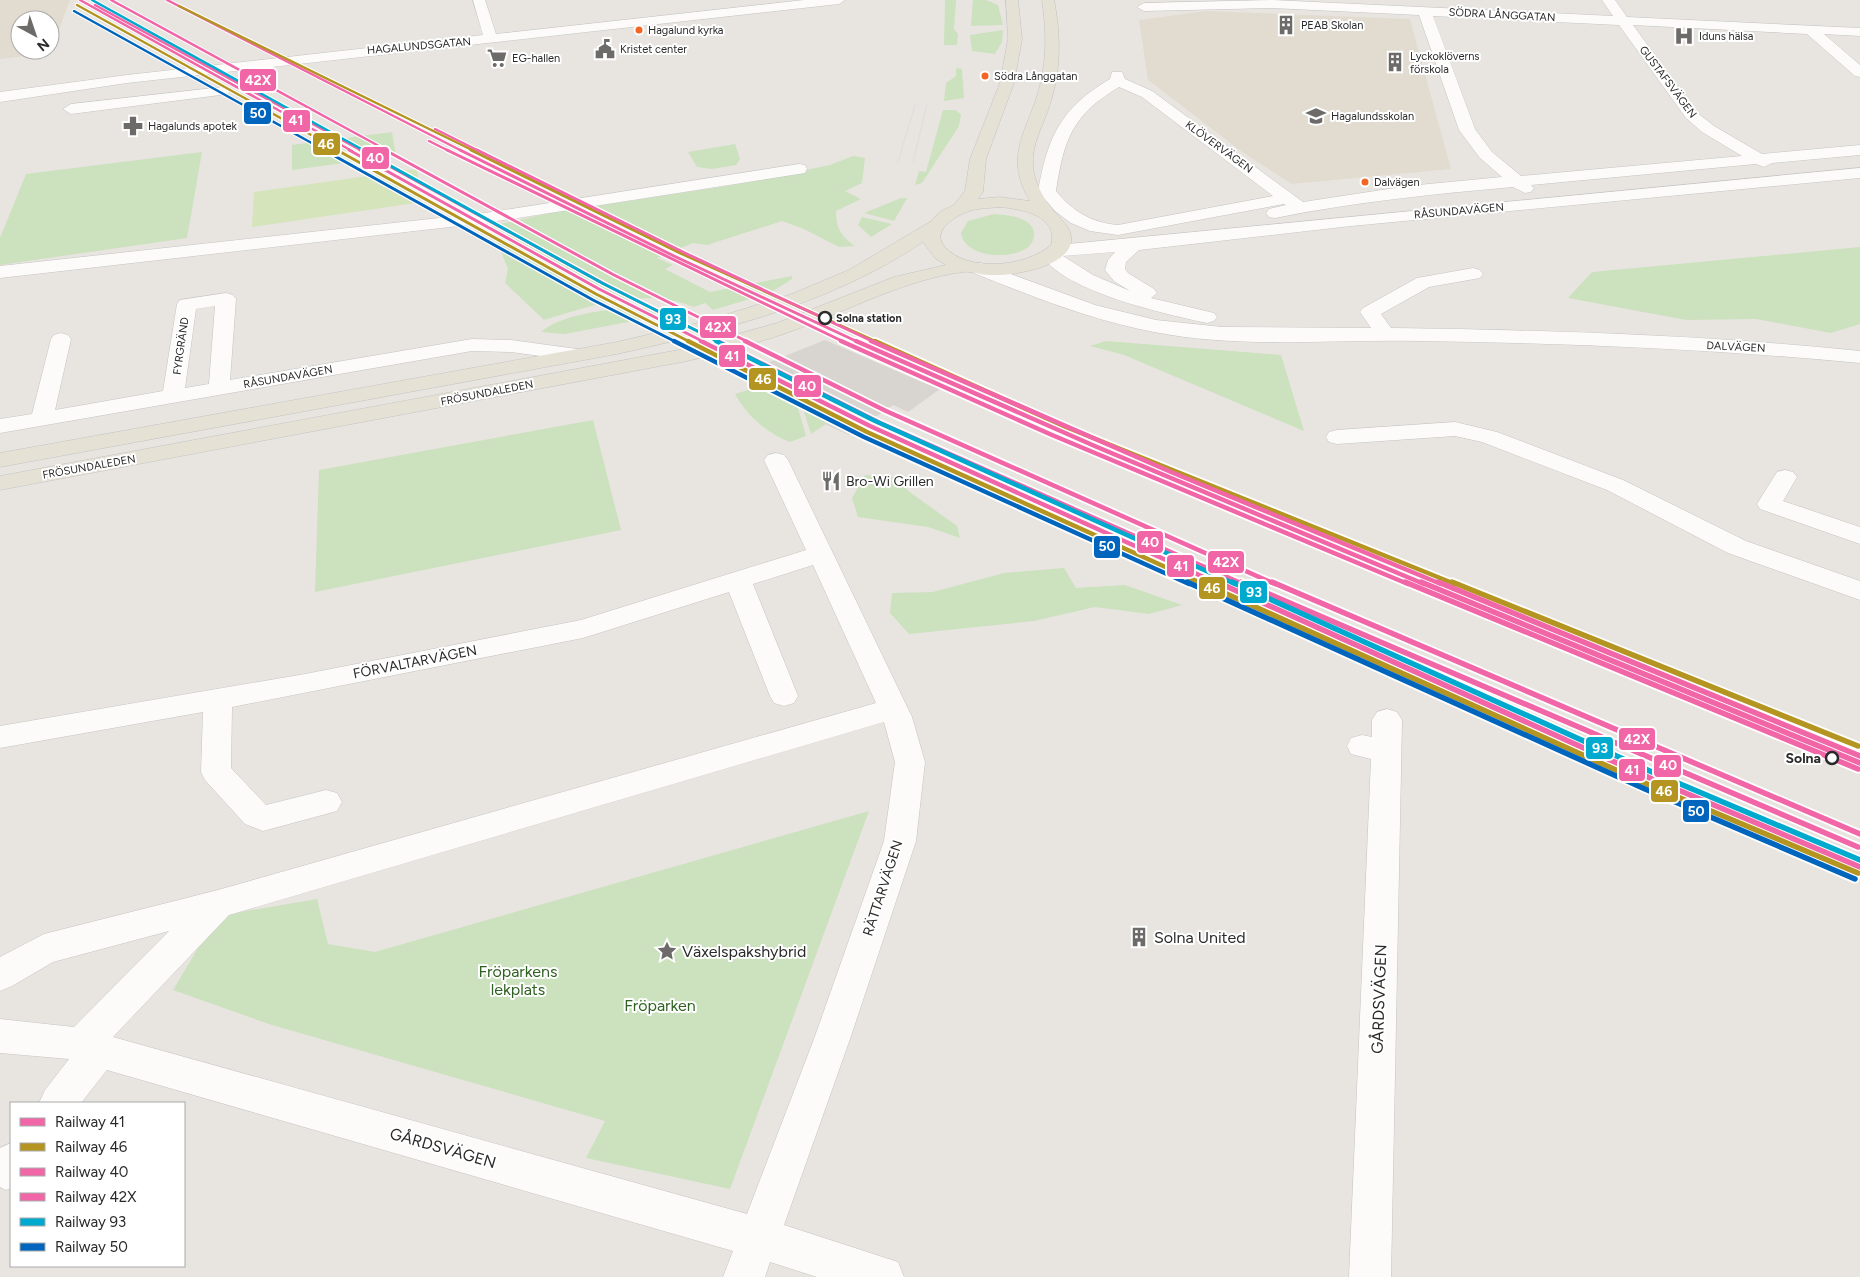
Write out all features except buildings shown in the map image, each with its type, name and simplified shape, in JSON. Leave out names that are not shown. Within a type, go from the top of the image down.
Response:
[{"type":"main road","points":[[961,207],[974,192],[978,159],[1007,83],[1014,39],[1012,0]]},
{"type":"main road","points":[[1048,0],[1053,36],[1050,75],[1024,160],[1026,174],[1045,211],[1057,246]]},
{"type":"main road","points":[[961,207],[1000,202],[1019,204],[1045,211]]},
{"type":"main road","name":"FRÖSUNDALEDEN","points":[[0,460],[577,356],[663,338],[794,301],[857,273],[908,243],[961,207]]},
{"type":"main road","points":[[934,226],[930,236],[932,245],[946,258],[963,268]]},
{"type":"main road","name":"FRÖSUNDALEDEN","points":[[0,483],[687,355],[759,335],[822,313],[901,281],[963,268],[1032,265],[1057,246]]},
{"type":"street","points":[[479,0],[491,39]]},
{"type":"street","name":"HAGALUNDSGATAN","points":[[0,97],[128,79],[838,0]]},
{"type":"street","name":"GUSTAFSVÄGEN","points":[[1608,0],[1691,115],[1708,129],[1793,179]]},
{"type":"street","name":"SÖDRA LÅNGGATAN","points":[[1144,7],[1272,4],[1860,32]]},
{"type":"street","points":[[1425,12],[1467,130],[1486,155],[1543,204]]},
{"type":"street","points":[[1810,30],[1860,73]]},
{"type":"street","points":[[71,109],[222,97],[226,68]]},
{"type":"street","name":"KLÖVERVÄGEN","points":[[1295,204],[1118,230],[1104,230],[1076,219],[1060,208],[1048,191],[1051,166],[1064,127],[1103,89],[1118,78],[1147,94],[1295,204],[1320,224]]},
{"type":"street","name":"RÅSUNDAVÄGEN","points":[[1057,246],[1091,236],[1144,234],[1295,204],[1327,202],[1399,192],[1860,150]]},
{"type":"street","points":[[0,272],[485,218],[798,169]]},
{"type":"street","name":"RÅSUNDAVÄGEN","points":[[1057,246],[1134,246],[1320,224],[1860,173]]},
{"type":"street","points":[[1835,175],[1860,190]]},
{"type":"street","name":"DALVÄGEN","points":[[1057,246],[1066,268],[1089,281],[1128,297],[1179,311],[1312,334]]},
{"type":"street","points":[[1134,246],[1117,260],[1115,270],[1131,284],[1179,311]]},
{"type":"street","name":"DALVÄGEN","points":[[963,268],[1124,320],[1217,334],[1385,334],[1557,338],[1795,350],[1860,357]]},
{"type":"street","points":[[1385,334],[1370,312],[1424,282],[1473,274]]},
{"type":"street","name":"FYRGRÄND","points":[[173,396],[187,304],[226,299],[219,388]]},
{"type":"street","points":[[42,418],[61,338]]},
{"type":"street","name":"RÅSUNDAVÄGEN","points":[[0,426],[472,344],[511,346],[577,356]]},
{"type":"street","points":[[1337,437],[1455,429],[1489,437],[1615,485],[1737,547],[1860,591]]},
{"type":"street","name":"RÄTTARVÄGEN","points":[[744,1277],[760,1238],[900,841],[910,762],[893,708],[776,460]]},
{"type":"street","points":[[1786,477],[1769,504],[1860,536]]},
{"type":"street","name":"FÖRVALTARVÄGEN","points":[[0,737],[218,700],[582,629],[821,554]]},
{"type":"street","points":[[739,580],[745,600],[784,696]]},
{"type":"street","points":[[218,700],[216,772],[256,815],[263,818],[326,802]]},
{"type":"street","points":[[0,975],[44,949],[218,904],[893,708]]},
{"type":"street","name":"GÅRDSVÄGEN","points":[[1370,1277],[1378,739]]},
{"type":"street","points":[[59,1102],[89,1049],[218,904]]},
{"type":"street","name":"GÅRDSVÄGEN","points":[[0,1036],[65,1041],[760,1238],[883,1277]]},
{"type":"shaded area","points":[[0,0],[70,0],[60,26],[60,10],[10,10],[10,58],[0,59]]},
{"type":"shaded area","name":"Hagalundsskolan","points":[[1206,11],[1410,19],[1451,169],[1292,184],[1242,152],[1148,80],[1139,20]]},
{"type":"shaded area","points":[[825,340],[940,389],[908,412],[893,405],[849,435],[825,424],[852,405],[765,364]]},
{"type":"green space","points":[[945,0],[956,0],[954,29],[958,34],[957,45],[944,45]]},
{"type":"green space","points":[[973,0],[986,0],[998,5],[1003,25],[971,26]]},
{"type":"green space","points":[[1003,30],[1002,42],[995,54],[972,51],[970,35]]},
{"type":"green space","points":[[956,68],[962,69],[964,98],[944,101],[946,83],[956,76]]},
{"type":"green space","points":[[943,110],[955,110],[961,114],[959,126],[922,183],[915,185],[919,171],[926,172]]},
{"type":"green space","points":[[392,132],[396,156],[292,170],[292,145]]},
{"type":"green space","points":[[735,144],[740,159],[736,165],[712,169],[697,167],[688,152]]},
{"type":"green space","points":[[202,152],[187,238],[0,265],[0,238],[26,174]]},
{"type":"green space","points":[[853,156],[865,158],[862,183],[845,191],[861,199],[836,211],[840,231],[855,246],[839,247],[804,229],[782,221],[707,245],[693,243],[657,258],[673,265],[665,269],[710,292],[792,276],[792,279],[770,293],[713,310],[705,303],[694,307],[676,301],[657,298],[619,300],[544,320],[505,283],[508,269],[491,226],[550,213],[733,185],[830,165]]},
{"type":"green space","points":[[417,169],[422,202],[252,227],[254,192]]},
{"type":"green space","points":[[901,198],[907,198],[894,221],[864,213]]},
{"type":"green space","points":[[994,214],[1019,218],[1030,224],[1034,235],[1030,245],[1019,252],[999,255],[979,252],[970,248],[964,241],[961,233],[968,221]]},
{"type":"green space","points":[[862,217],[892,224],[871,237],[858,225]]},
{"type":"green space","points":[[1860,247],[1860,324],[1831,333],[1756,319],[1686,320],[1568,298],[1592,272]]},
{"type":"green space","points":[[621,308],[649,308],[658,313],[649,318],[565,334],[541,332],[549,326],[569,318]]},
{"type":"green space","points":[[1106,341],[1281,355],[1304,431],[1124,355],[1090,346]]},
{"type":"green space","points":[[806,383],[829,394],[811,403],[812,407],[835,418],[811,434],[797,390]]},
{"type":"green space","points":[[785,385],[792,387],[806,436],[790,442],[773,434],[758,423],[745,410],[735,394],[761,386]]},
{"type":"green space","points":[[593,420],[621,530],[315,592],[319,470]]},
{"type":"green space","points":[[865,475],[893,477],[911,493],[957,526],[960,538],[928,527],[858,517],[852,498]]},
{"type":"green space","points":[[1064,568],[1076,588],[1125,585],[1182,605],[1149,614],[1095,607],[1034,621],[909,634],[890,613],[892,593],[933,592],[1004,573]]},
{"type":"green space","name":"Fröparken","points":[[869,811],[730,1189],[586,1158],[605,1121],[272,1025],[173,990],[217,916],[317,899],[328,944],[375,952]]},
{"type":"tram line","points":[[898,162],[915,105]]},
{"type":"tram line","points":[[913,162],[927,105]]},
{"type":"rail line","name":"41","points":[[80,0],[599,289],[870,426],[1650,778],[1860,867]]},
{"type":"rail line","name":"93","points":[[92,0],[602,283],[873,420],[1652,772],[1860,860]]},
{"type":"rail line","name":"42X","points":[[111,0],[614,275],[886,411],[1289,590],[1860,834]]},
{"type":"rail line","name":"41","points":[[167,0],[588,214],[845,336],[1224,501],[1860,763]]},
{"type":"rail line","name":"46","points":[[77,5],[596,294],[867,432],[1647,784],[1858,873]]},
{"type":"rail line","name":"40","points":[[95,5],[608,286],[880,423],[1285,602],[1858,847]]},
{"type":"rail line","name":"46","points":[[179,6],[680,253],[1066,427],[1858,746]]},
{"type":"rail line","name":"50","points":[[74,11],[593,300],[864,437],[1645,789],[1855,879]]},
{"type":"rail line","name":"42X","points":[[435,129],[687,254],[943,373],[1171,472],[1860,756]]},
{"type":"rail line","name":"40","points":[[429,141],[682,266],[938,385],[1167,484],[1858,769]]},
{"type":"place","name":"PEAB Skolan","points":[[1286,25]]},
{"type":"place","name":"Hagalund kyrka","points":[[639,30]]},
{"type":"place","name":"Iduns hälsa","points":[[1684,36]]},
{"type":"place","name":"Kristet center","points":[[605,49]]},
{"type":"place","name":"EG-hallen","points":[[497,58]]},
{"type":"place","name":"Lyckoklöverns förskola","points":[[1395,62]]},
{"type":"place","name":"Södra Långgatan","points":[[985,76]]},
{"type":"place","name":"Hagalundsskolan","points":[[1316,116]]},
{"type":"place","name":"Hagalunds apotek","points":[[133,126]]},
{"type":"place","name":"Dalvägen","points":[[1365,182]]},
{"type":"place","name":"Solna station","points":[[825,318]]},
{"type":"place","name":"Bro-Wi Grillen","points":[[831,481]]},
{"type":"place","name":"Solna","points":[[1832,758]]},
{"type":"place","name":"Solna United","points":[[1139,937]]},
{"type":"place","name":"Växelspakshybrid","points":[[667,951]]},
{"type":"park label","name":"Fröparkens lekplats","points":[[518,980]]}]
